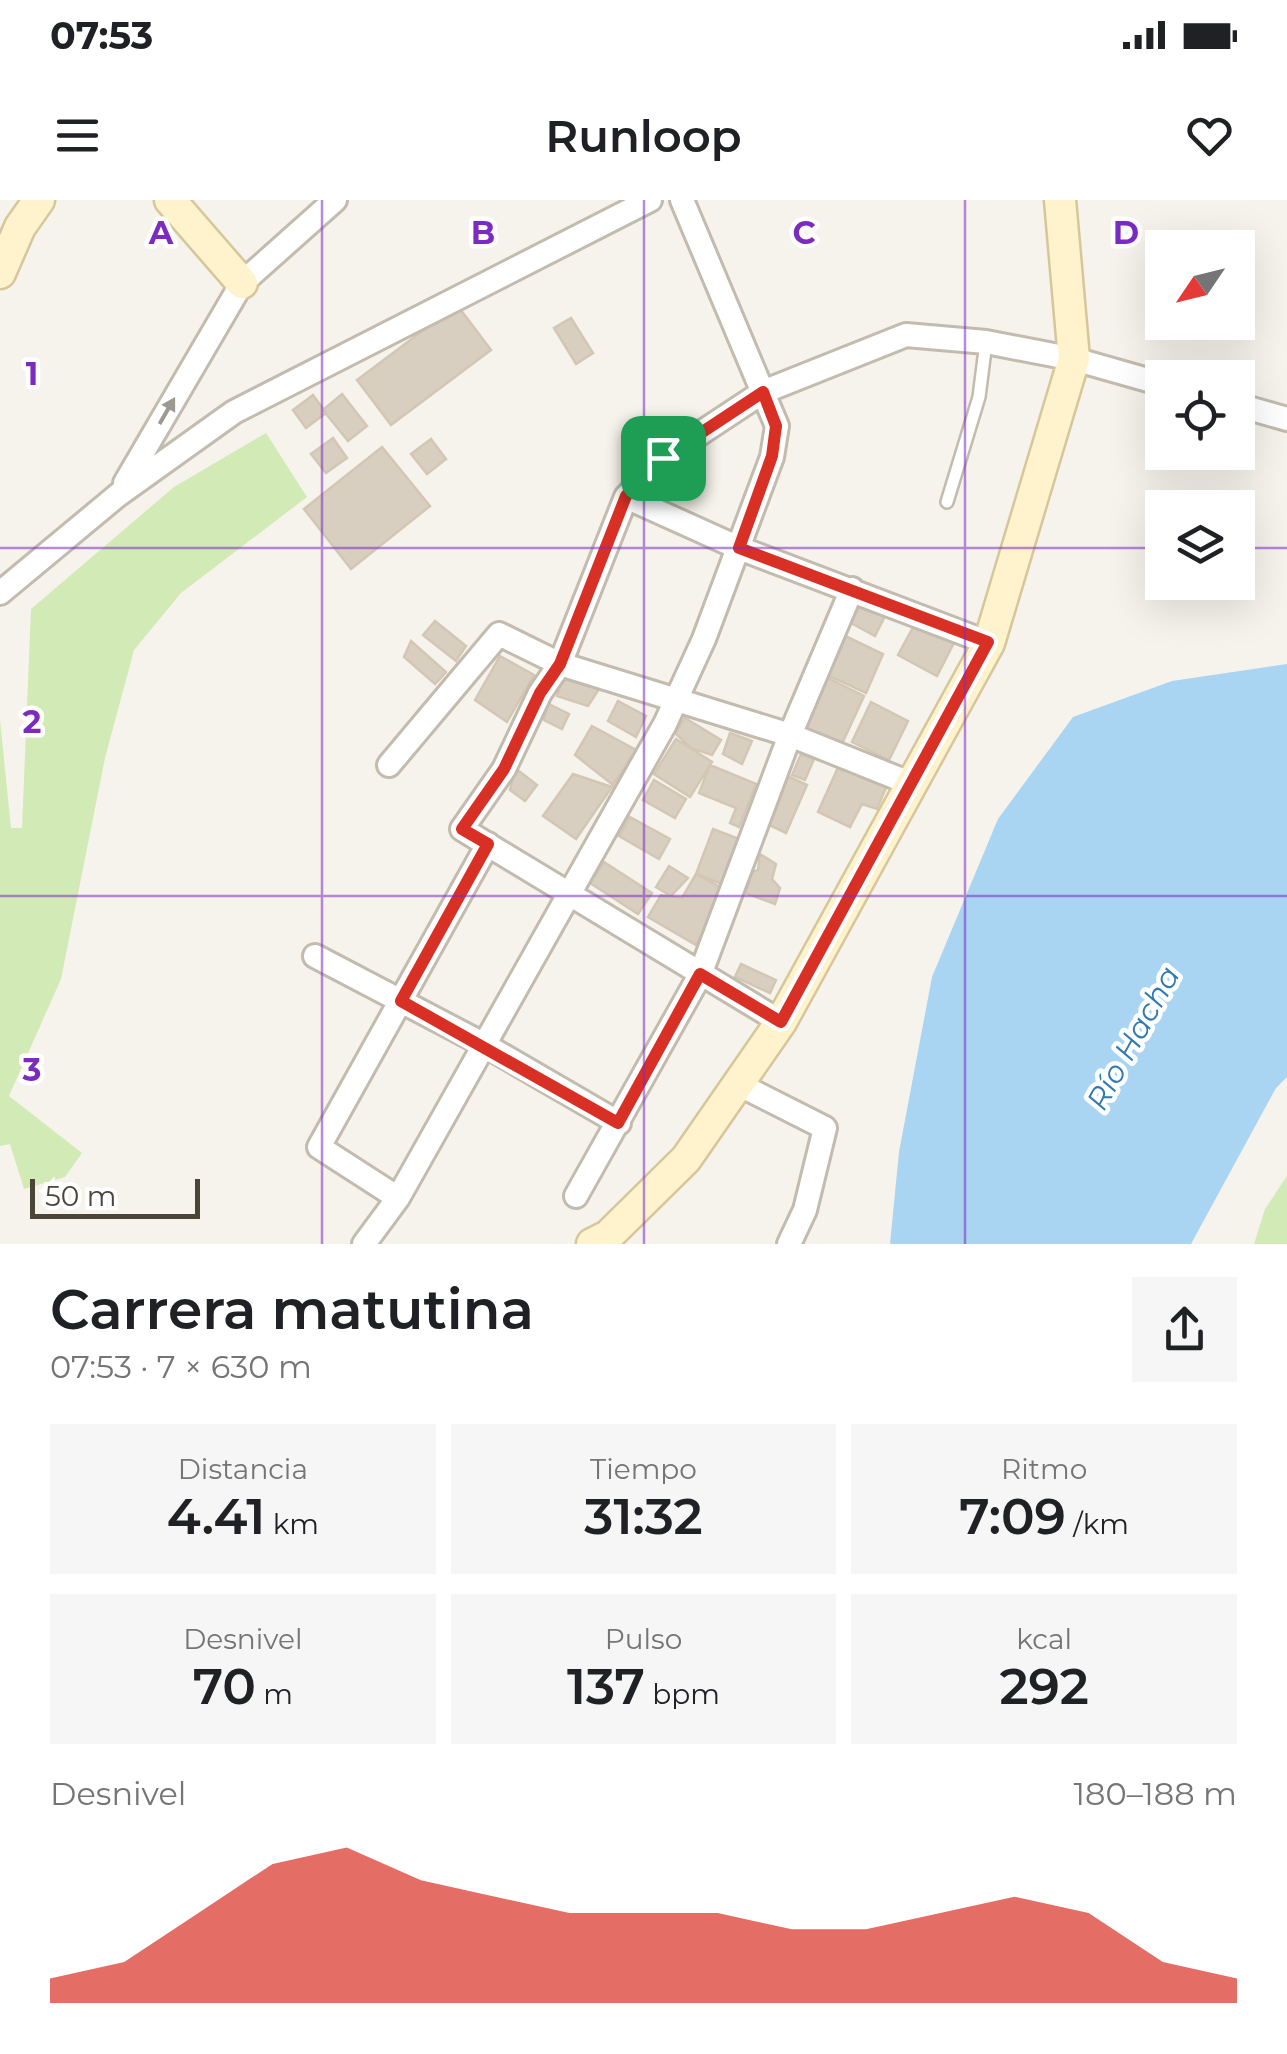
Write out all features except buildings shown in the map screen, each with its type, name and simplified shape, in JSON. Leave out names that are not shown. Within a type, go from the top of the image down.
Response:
[{"type":"street","points":[[0,273],[20,227],[39,200]]},
{"type":"street","points":[[170,200],[242,283]]},
{"type":"street","points":[[118,494],[242,283],[335,200]]},
{"type":"street","points":[[0,593],[118,494],[234,412],[650,200]]},
{"type":"street","points":[[364,1244],[398,1198],[678,697],[772,456],[776,426],[682,200]]},
{"type":"street","points":[[592,1244],[608,1236],[686,1159],[740,1085],[781,1022],[988,642],[1074,359],[1060,200]]},
{"type":"street","points":[[781,1022],[462,829],[504,769],[540,693],[560,664],[626,496],[663,458],[763,392],[906,335],[986,342],[1074,359],[1145,379]]},
{"type":"street","points":[[1255,410],[1287,420]]},
{"type":"street","points":[[626,496],[739,548],[988,642]]},
{"type":"street","points":[[576,1196],[700,974],[790,735],[852,589]]},
{"type":"street","points":[[389,765],[499,634],[560,664],[678,697],[790,735],[912,784]]},
{"type":"street","points":[[398,1198],[319,1147],[488,844]]},
{"type":"street","points":[[316,956],[483,1044],[618,1123]]},
{"type":"street","points":[[740,1085],[824,1128],[805,1210],[789,1244]]},
{"type":"lane","points":[[948,502],[978,397],[986,342]]},
{"type":"green space","points":[[266,433],[307,497],[181,593],[134,650],[105,758],[61,979],[9,1096],[82,1153],[65,1177],[24,1189],[10,1144],[0,1146],[0,720],[11,828],[22,828],[31,609],[174,487]]},
{"type":"green space","points":[[1287,1176],[1287,1244],[1254,1244],[1265,1209]]},
{"type":"water","name":"Río Hacha","points":[[1287,664],[1287,1077],[1276,1088],[1191,1244],[890,1244],[899,1152],[932,977],[998,819],[1073,717],[1172,681]]},
{"type":"route","points":[[763,392],[776,426],[772,456],[739,548],[988,642],[781,1022],[700,974],[618,1123],[401,1001],[488,844],[462,829],[504,769],[540,693],[560,664],[626,496],[663,458],[763,392]]}]
